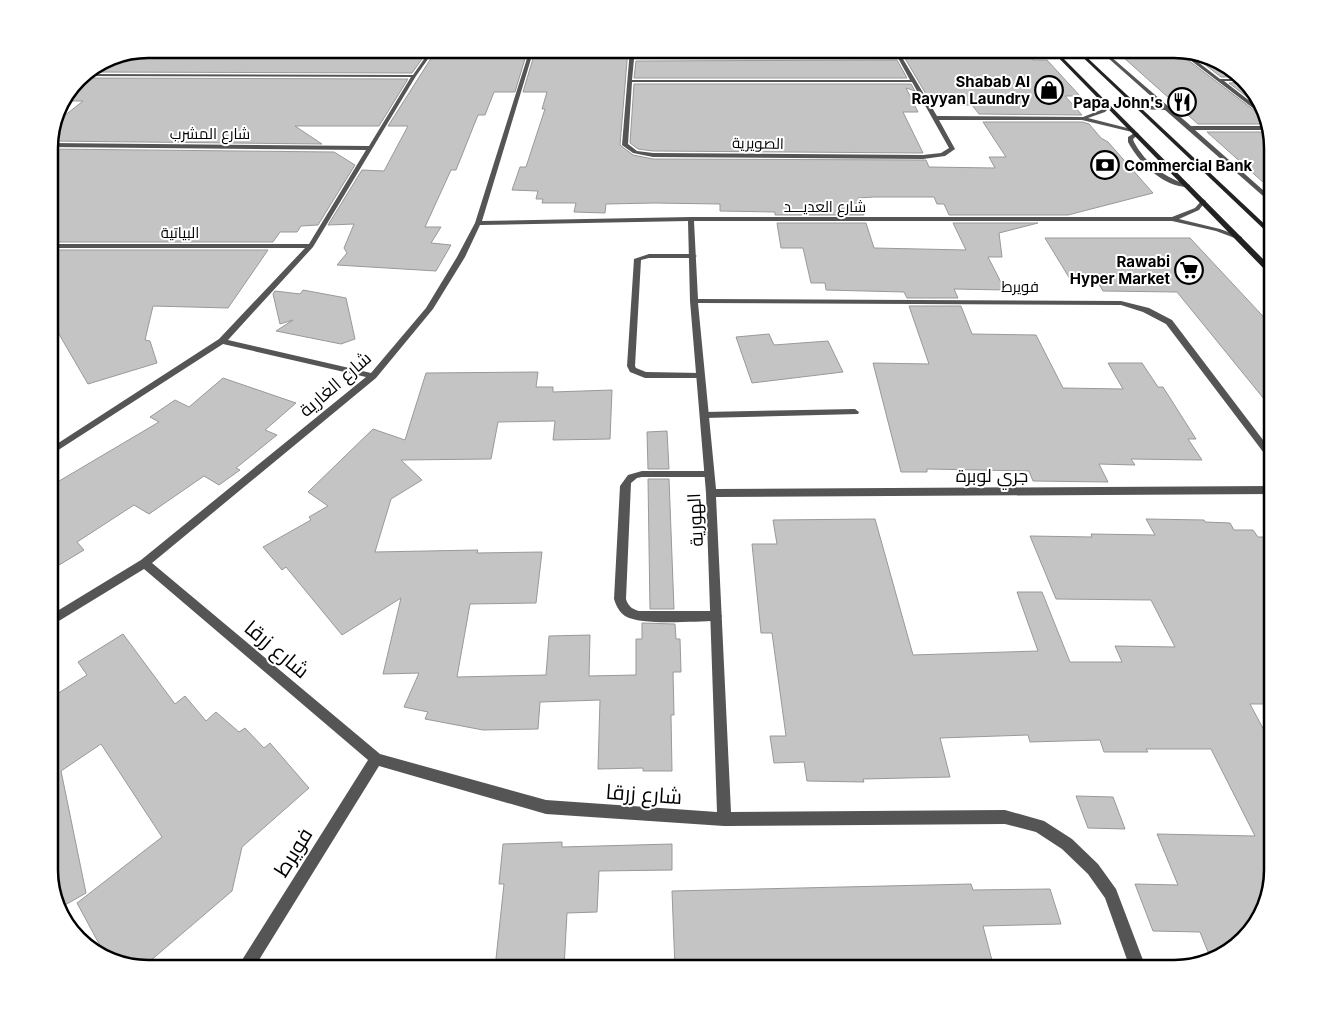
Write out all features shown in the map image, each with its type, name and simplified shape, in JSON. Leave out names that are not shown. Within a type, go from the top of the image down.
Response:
[{"type":"main road","points":[[1061,58],[1264,263]]},
{"type":"main road","points":[[1086,58],[1264,226]]},
{"type":"street","points":[[58,447],[222,341],[311,246],[427,58]]},
{"type":"street","name":"شارع الغارية","points":[[58,616],[145,562],[373,376],[429,309],[461,257],[478,223],[529,58]]},
{"type":"street","name":"الصويرية","points":[[631,58],[625,144],[635,152],[653,155],[923,157],[943,155],[952,149],[901,58]]},
{"type":"street","points":[[1110,58],[1264,194]]},
{"type":"street","points":[[1191,59],[1255,107]]},
{"type":"street","points":[[95,75],[414,76]]},
{"type":"street","points":[[1219,80],[1234,80]]},
{"type":"street","points":[[630,81],[913,81]]},
{"type":"street","points":[[934,118],[1082,118],[1104,111],[1108,106]]},
{"type":"street","points":[[1139,108],[1166,108]]},
{"type":"street","points":[[1082,118],[1134,132],[1130,138],[1131,144],[1157,172],[1170,180],[1188,186]]},
{"type":"street","points":[[1189,128],[1262,128]]},
{"type":"street","name":"شارع المشرب","points":[[58,145],[370,148]]},
{"type":"street","name":"شارع العديـــد","points":[[1172,219],[1197,209],[1203,202]]},
{"type":"street","name":"شارع العديـــد","points":[[478,223],[691,219],[1172,219],[1218,230],[1240,238]]},
{"type":"street","name":"الهورية","points":[[691,219],[694,301],[711,492],[724,820]]},
{"type":"street","name":"البياتية","points":[[58,246],[311,246]]},
{"type":"street","points":[[693,256],[648,256],[638,259],[636,262],[631,366],[632,370],[644,375],[701,376]]},
{"type":"street","name":"فويرط","points":[[694,301],[1120,303],[1146,310],[1169,322],[1264,447]]},
{"type":"street","points":[[222,341],[373,376]]},
{"type":"street","points":[[704,414],[855,412]]},
{"type":"street","points":[[709,474],[642,474],[633,475],[627,480],[624,486],[620,599],[622,608],[629,613],[639,616],[716,616]]},
{"type":"street","name":"جري لوبرة","points":[[711,492],[1264,490]]},
{"type":"street","name":"شارع زرقا","points":[[145,562],[376,759],[546,807],[724,820],[1005,817],[1038,826],[1067,844],[1094,869],[1111,894],[1135,960]]},
{"type":"street","name":"فويرط","points":[[250,960],[376,759]]},
{"type":"building","points":[[136,58],[423,58],[412,73],[100,72],[113,64]]},
{"type":"building","points":[[431,58],[525,58],[515,92],[494,92],[485,115],[478,115],[456,170],[451,170],[425,227],[441,227],[431,243],[451,245],[436,271],[337,265],[347,253],[344,248],[354,224],[328,225],[362,170],[384,171],[408,126],[388,126]]},
{"type":"building","points":[[533,58],[627,58],[620,145],[633,155],[653,159],[926,160],[929,167],[995,168],[989,157],[1006,157],[983,122],[1082,122],[1089,124],[1101,138],[1108,142],[1153,193],[1068,215],[949,215],[944,204],[937,204],[934,197],[858,198],[864,215],[775,215],[775,212],[720,211],[720,204],[654,203],[606,204],[605,213],[574,212],[576,203],[542,203],[543,199],[536,199],[538,191],[512,190],[520,167],[526,167],[545,109],[542,109],[547,92],[523,92]]},
{"type":"building","points":[[905,58],[1031,58],[1033,60],[1047,60],[1080,96],[1065,96],[1082,115],[979,114],[972,105],[961,105],[926,94]]},
{"type":"building","points":[[1124,58],[1185,58],[1257,112],[1261,124],[1198,124]]},
{"type":"building","points":[[897,60],[907,78],[634,78],[636,61]]},
{"type":"building","points":[[1201,61],[1209,64],[1230,77],[1221,77]]},
{"type":"building","points":[[91,78],[408,79],[379,126],[295,126],[322,144],[58,141],[63,117],[83,101],[71,101],[76,93]]},
{"type":"building","points":[[1229,83],[1236,83],[1249,99]]},
{"type":"building","points":[[634,84],[911,84],[915,91],[906,88],[918,112],[903,112],[923,153],[653,151],[638,149],[630,143]]},
{"type":"building","points":[[1207,132],[1263,132],[1264,183]]},
{"type":"building","points":[[58,149],[334,152],[355,165],[318,225],[301,226],[297,232],[280,232],[273,242],[58,242]]},
{"type":"building","points":[[777,223],[866,223],[874,248],[966,250],[953,223],[1038,223],[999,233],[1002,257],[988,257],[1005,290],[954,289],[958,298],[907,298],[904,292],[826,290],[825,283],[811,283],[803,248],[781,248]]},
{"type":"building","points":[[1045,238],[1190,238],[1264,317],[1264,399],[1177,292],[1103,291],[1096,279],[1070,279]]},
{"type":"building","points":[[58,250],[268,250],[228,308],[153,306],[145,340],[150,341],[157,363],[88,384],[58,332]]},
{"type":"building","points":[[303,290],[346,298],[355,339],[341,344],[276,331],[293,320],[280,324],[273,294],[275,291],[300,294]]},
{"type":"building","points":[[909,306],[961,306],[972,334],[1036,335],[1063,388],[1123,389],[1108,363],[1142,363],[1158,387],[1163,387],[1196,439],[1188,439],[1202,460],[1131,459],[1135,465],[1099,464],[1108,482],[1033,481],[1029,471],[927,469],[927,472],[901,472],[873,363],[929,364]]},
{"type":"building","points":[[769,334],[774,345],[828,341],[843,372],[752,383],[736,337]]},
{"type":"building","points":[[538,372],[536,387],[553,387],[553,392],[612,390],[610,439],[553,440],[555,421],[498,422],[491,459],[401,460],[422,480],[391,499],[375,552],[478,550],[477,553],[542,552],[536,603],[470,604],[457,677],[546,675],[549,636],[590,635],[589,676],[636,675],[636,639],[642,639],[642,623],[675,624],[676,639],[680,639],[681,672],[673,672],[674,715],[671,715],[672,771],[643,771],[643,768],[598,769],[600,700],[540,702],[538,729],[483,730],[425,719],[428,712],[404,707],[419,673],[383,674],[401,598],[342,635],[286,567],[282,570],[263,547],[311,520],[309,517],[328,506],[308,492],[373,429],[405,440],[426,373]]},
{"type":"building","points":[[223,378],[296,403],[265,430],[277,435],[236,468],[240,470],[219,485],[204,476],[149,514],[134,505],[77,542],[84,550],[58,566],[58,482],[159,422],[150,417],[175,400],[189,407]]},
{"type":"building","points":[[667,431],[669,469],[648,469],[647,432]]},
{"type":"building","points":[[648,479],[669,479],[674,609],[650,609]]},
{"type":"building","points":[[875,519],[913,655],[1038,651],[1017,592],[1042,592],[1070,662],[1122,662],[1115,646],[1175,647],[1151,600],[1056,599],[1030,536],[1092,537],[1091,534],[1155,535],[1146,519],[1204,520],[1205,522],[1230,523],[1234,530],[1253,530],[1258,537],[1264,537],[1264,704],[1250,704],[1264,730],[1264,881],[1260,898],[1246,924],[1234,937],[1208,952],[1200,932],[1153,931],[1135,884],[1178,885],[1157,834],[1255,836],[1211,749],[1146,749],[1148,752],[1104,752],[1100,740],[1030,742],[1028,735],[940,738],[950,777],[863,779],[864,782],[807,781],[804,762],[774,763],[770,736],[786,736],[772,633],[761,633],[752,544],[777,544],[773,520]]},
{"type":"building","points":[[123,634],[175,704],[185,696],[206,721],[216,712],[239,732],[245,728],[264,748],[270,743],[309,788],[242,847],[232,891],[151,960],[119,955],[100,945],[77,903],[162,837],[101,744],[61,771],[86,893],[65,905],[58,881],[58,693],[87,675],[78,662]]},
{"type":"building","points":[[1076,796],[1113,797],[1125,829],[1088,828]]},
{"type":"building","points":[[562,842],[562,847],[672,844],[672,870],[599,871],[597,912],[567,913],[564,960],[496,960],[504,884],[499,884],[503,844]]},
{"type":"building","points":[[971,884],[973,890],[1050,889],[1061,924],[983,926],[992,960],[675,960],[672,891]]},
{"type":"place","name":"Shabab Al Rayyan Laundry","points":[[1049,90]]},
{"type":"place","name":"Papa John's","points":[[1182,102]]},
{"type":"place","name":"Commercial Bank","points":[[1105,165]]},
{"type":"place","name":"Rawabi Hyper Market","points":[[1189,270]]}]
